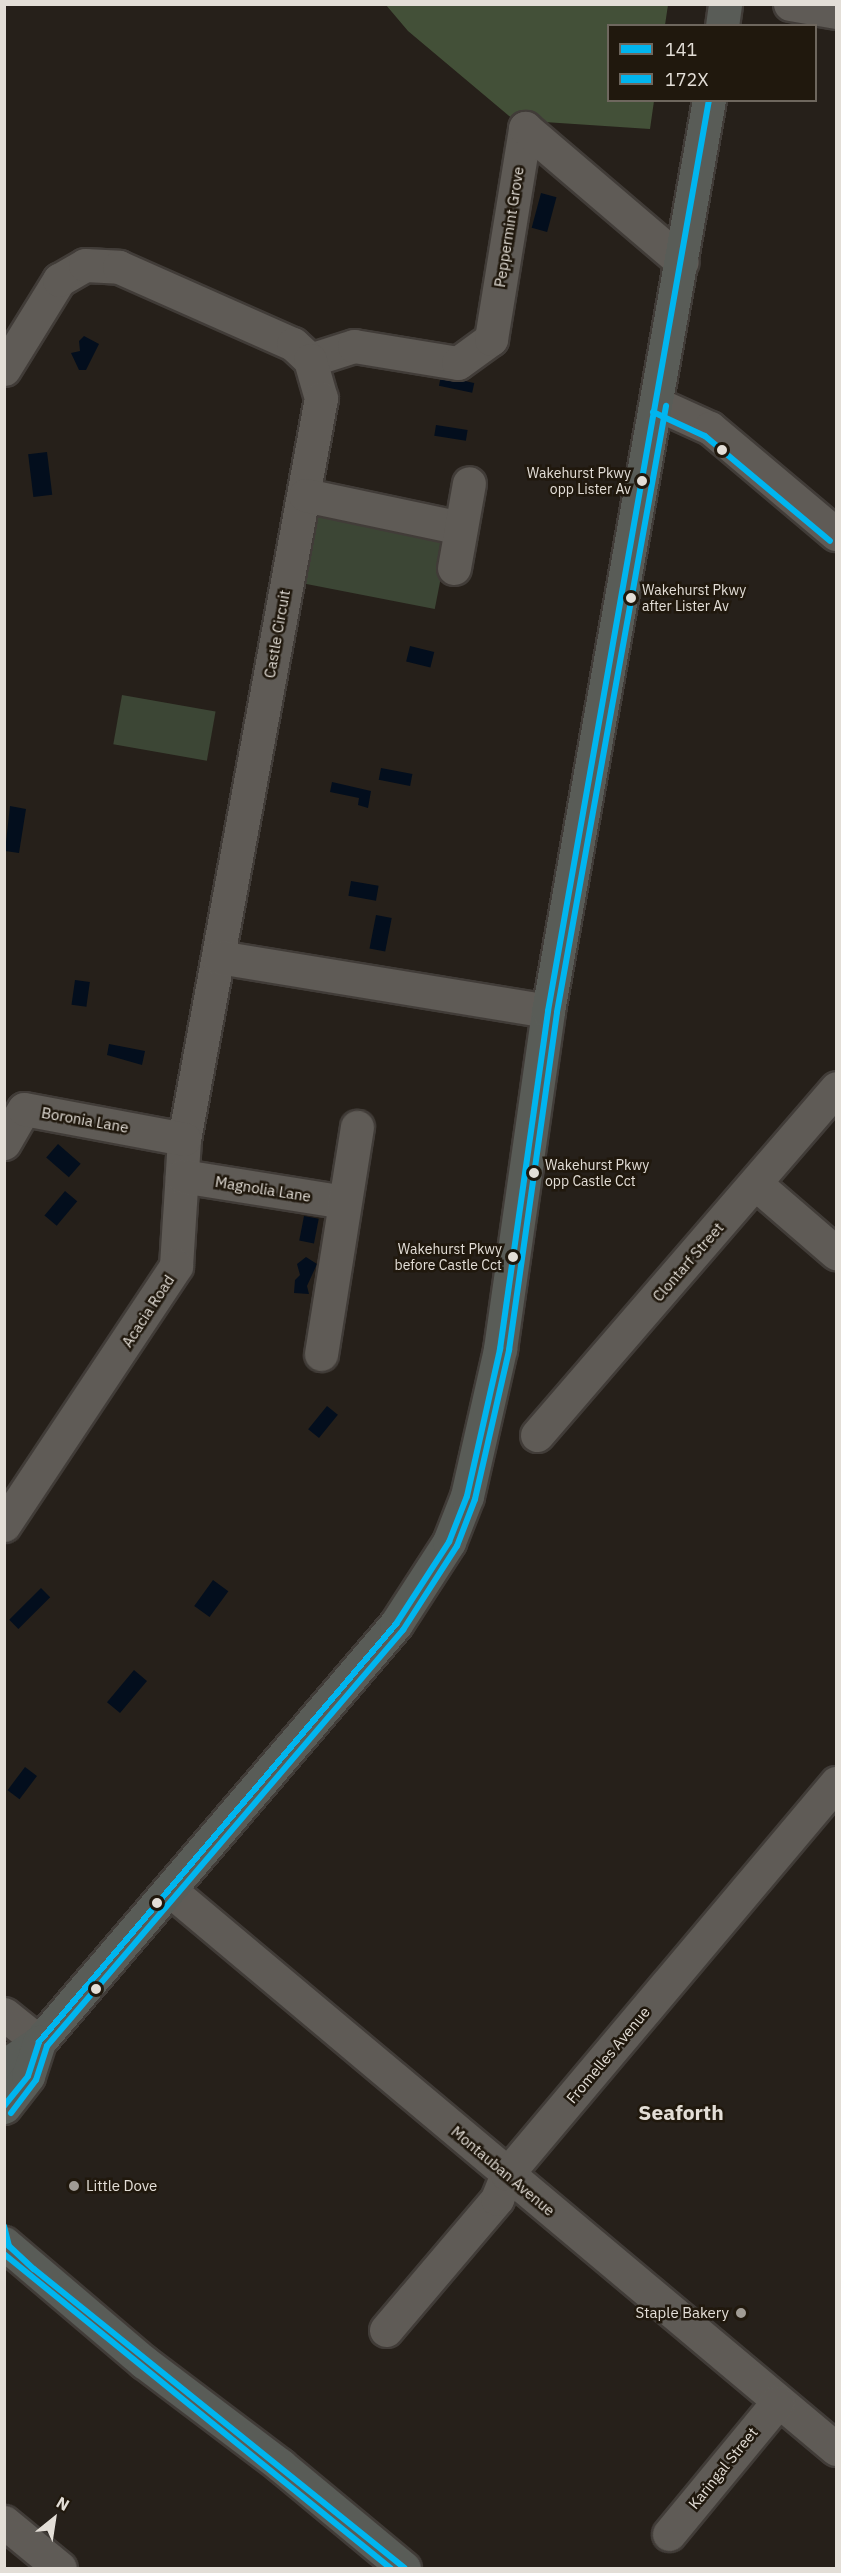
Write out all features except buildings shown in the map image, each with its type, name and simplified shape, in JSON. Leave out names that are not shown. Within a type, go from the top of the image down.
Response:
[{"type":"main road","points":[[722,24],[725,4]]},
{"type":"main road","points":[[4,2066],[39,2042],[171,1891],[396,1624],[449,1542],[478,1455],[500,1349],[548,1011],[709,102]]},
{"type":"main road","points":[[4,2107],[28,2076],[39,2042]]},
{"type":"main road","points":[[6,2238],[144,2362],[280,2465],[404,2568]]},
{"type":"street","points":[[790,4],[837,12]]},
{"type":"street","name":"Peppermint Grove","points":[[310,360],[354,346],[458,363],[491,339],[525,129],[682,262]]},
{"type":"street","points":[[4,369],[59,280],[85,265],[119,267],[293,344],[310,360]]},
{"type":"street","name":"Castle Circuit","points":[[218,957],[305,495],[321,398],[310,360]]},
{"type":"street","points":[[657,404],[710,428],[837,534]]},
{"type":"street","points":[[454,568],[469,483]]},
{"type":"street","points":[[305,495],[460,528]]},
{"type":"street","points":[[218,957],[548,1011]]},
{"type":"street","name":"Acacia Road","points":[[4,1525],[176,1266],[184,1139],[218,957]]},
{"type":"street","name":"Clontarf Street","points":[[537,1435],[837,1088]]},
{"type":"street","name":"Boronia Lane","points":[[4,1143],[24,1109],[184,1139]]},
{"type":"street","points":[[321,1354],[357,1127]]},
{"type":"street","name":"Magnolia Lane","points":[[182,1176],[344,1202]]},
{"type":"street","points":[[756,1184],[837,1253]]},
{"type":"street","name":"Fromelles Avenue","points":[[386,2330],[497,2199],[507,2174],[837,1783]]},
{"type":"street","name":"Montauban Avenue","points":[[171,1891],[778,2402],[837,2449]]},
{"type":"street","points":[[4,2014],[39,2042]]},
{"type":"street","name":"Karingal Street","points":[[669,2534],[778,2402]]},
{"type":"street","points":[[4,2522],[60,2568]]},
{"type":"green space","points":[[386,5],[668,5],[665,24],[607,24],[607,102],[654,102],[650,129],[514,120],[408,31]]},
{"type":"green space","points":[[303,506],[449,534],[435,609],[288,581]]},
{"type":"green space","points":[[122,695],[216,711],[207,761],[113,744]]},
{"type":"water","points":[[541,193],[556,197],[547,232],[532,228]]},
{"type":"water","points":[[84,336],[99,344],[86,370],[79,370],[71,353],[80,351],[79,341]]},
{"type":"water","points":[[441,376],[474,383],[472,393],[439,386]]},
{"type":"water","points":[[436,425],[468,430],[466,441],[434,436]]},
{"type":"water","points":[[47,452],[52,495],[33,497],[28,454]]},
{"type":"water","points":[[410,646],[434,652],[430,668],[406,662]]},
{"type":"water","points":[[381,768],[412,774],[410,786],[379,780]]},
{"type":"water","points":[[332,782],[371,791],[368,808],[358,805],[359,798],[330,792]]},
{"type":"water","points":[[10,806],[26,809],[19,853],[5,851]]},
{"type":"water","points":[[351,881],[379,886],[376,901],[348,896]]},
{"type":"water","points":[[376,915],[392,918],[385,951],[370,948]]},
{"type":"water","points":[[75,980],[90,982],[86,1007],[72,1005]]},
{"type":"water","points":[[109,1044],[145,1051],[142,1065],[107,1055]]},
{"type":"water","points":[[58,1144],[81,1164],[69,1177],[46,1158]]},
{"type":"water","points":[[65,1191],[77,1201],[57,1226],[44,1216]]},
{"type":"water","points":[[304,1216],[319,1219],[314,1243],[299,1241]]},
{"type":"water","points":[[306,1257],[317,1264],[307,1286],[309,1294],[294,1293],[295,1280],[300,1275],[297,1264]]},
{"type":"water","points":[[327,1406],[338,1415],[319,1438],[308,1429]]},
{"type":"water","points":[[213,1580],[228,1591],[210,1617],[194,1606]]},
{"type":"water","points":[[41,1588],[50,1597],[18,1629],[9,1620]]},
{"type":"water","points":[[134,1670],[147,1681],[120,1713],[107,1702]]},
{"type":"water","points":[[25,1767],[37,1776],[20,1799],[8,1790]]},
{"type":"transit line","name":"141","points":[[4,2106],[28,2076],[39,2042],[396,1624],[449,1542],[467,1496],[500,1349],[548,1011],[709,102]]},
{"type":"transit line","name":"172X","points":[[11,2113],[36,2080],[47,2046],[403,1630],[457,1546],[475,1499],[509,1350],[557,1012],[666,406]]},
{"type":"transit line","name":"172X","points":[[653,412],[705,436],[830,541]]},
{"type":"transit line","name":"141","points":[[4,2226],[9,2246],[34,2269],[404,2568]]},
{"type":"transit line","name":"172X","points":[[4,2254],[390,2568]]},
{"type":"place","name":"Wakehurst Pkwy opp Lister Av","points":[[642,481]]},
{"type":"place","name":"Wakehurst Pkwy after Lister Av","points":[[631,598]]},
{"type":"place","name":"Wakehurst Pkwy opp Castle Cct","points":[[534,1173]]},
{"type":"place","name":"Wakehurst Pkwy before Castle Cct","points":[[513,1257]]},
{"type":"place","name":"Little Dove","points":[[74,2186]]},
{"type":"place","name":"Staple Bakery","points":[[741,2313]]},
{"type":"district","name":"Seaforth","points":[[681,2112]]}]
